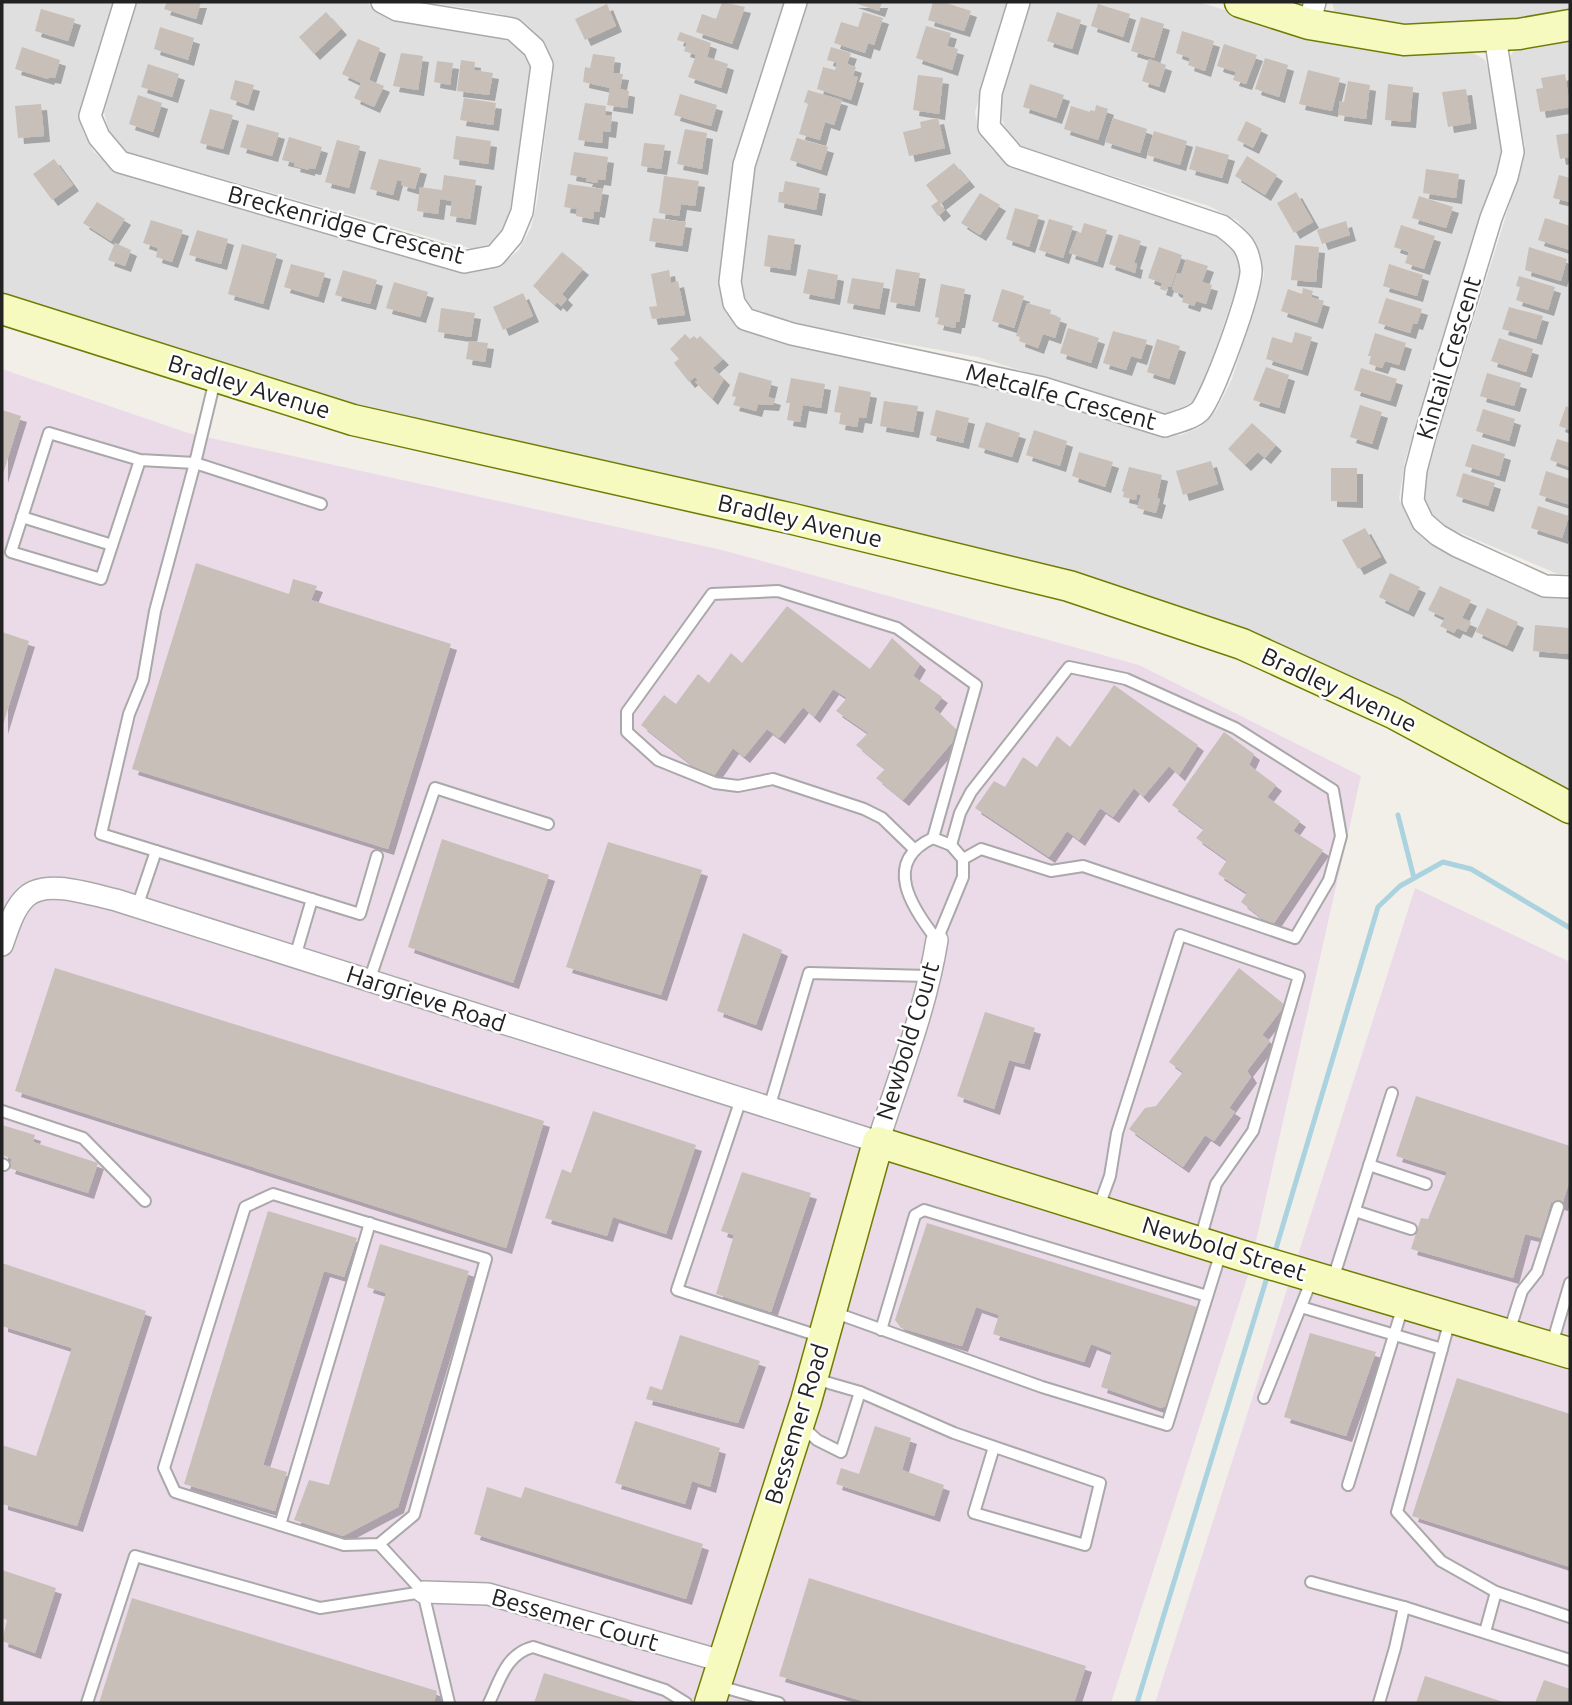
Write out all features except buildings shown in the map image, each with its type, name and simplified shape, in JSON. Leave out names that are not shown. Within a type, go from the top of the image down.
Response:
[{"type":"main road","points":[[1240,2],[1312,13],[1404,40],[1519,34],[1570,25]]},
{"type":"main road","name":"Bradley Avenue","points":[[2,309],[352,420],[793,519],[1069,586],[1242,645],[1393,713],[1570,808]]},
{"type":"main road","name":"Newbold Street","points":[[878,1142],[1220,1249],[1561,1350]]},
{"type":"main road","name":"Bessemer Road","points":[[717,1684],[799,1423],[878,1142]]},
{"type":"street","name":"Breckenridge Crescent","points":[[125,2],[90,116],[99,137],[120,162],[464,262],[495,256],[512,236],[522,212],[542,65],[534,48],[513,29],[397,10],[382,2]]},
{"type":"street","name":"Metcalfe Crescent","points":[[796,2],[744,165],[730,282],[734,303],[745,319],[792,334],[1043,388],[1165,425],[1182,420],[1199,411],[1211,393],[1246,300],[1252,271],[1243,242],[1222,226],[1014,156],[989,127],[991,93],[1019,2]]},
{"type":"street","name":"Kintail Crescent","points":[[1495,36],[1513,152],[1425,436],[1416,470],[1413,501],[1423,522],[1457,546],[1545,586],[1570,587]]},
{"type":"street","name":"Hargrieve Road","points":[[2,945],[13,915],[27,895],[54,887],[137,906],[878,1142]]},
{"type":"street","name":"Newbold Court","points":[[878,1142],[929,976],[937,940]]},
{"type":"street","name":"Bessemer Court","points":[[423,1592],[488,1594],[717,1684]]},
{"type":"lane","points":[[216,377],[156,611],[143,680],[130,714],[101,834],[360,914],[377,856]]},
{"type":"lane","points":[[140,460],[101,579],[7,550],[22,517],[49,433],[140,460],[195,463],[321,504]]},
{"type":"lane","points":[[22,517],[112,545]]},
{"type":"lane","points":[[915,850],[882,818],[864,809],[773,779],[738,786],[715,783],[659,760],[627,732],[626,712],[712,594],[778,591],[897,628],[976,685],[933,838]]},
{"type":"lane","points":[[951,845],[960,813],[971,792],[1069,667],[1126,679],[1235,728],[1333,790],[1341,836],[1329,880],[1295,938],[1083,866],[1051,871],[981,849],[964,859]]},
{"type":"lane","points":[[369,981],[435,788],[548,824]]},
{"type":"lane","points":[[933,838],[951,845],[964,859],[963,877],[937,940],[914,910],[903,873],[908,859],[918,845],[933,838]]},
{"type":"lane","points":[[137,906],[156,851]]},
{"type":"lane","points":[[295,957],[312,899]]},
{"type":"lane","points":[[741,1099],[677,1290],[827,1324],[881,1329],[1042,1387],[1167,1425],[1220,1249],[1216,1184],[1253,1131],[1299,976],[1180,935],[1117,1133],[1110,1176],[1097,1211]]},
{"type":"lane","points":[[769,1108],[809,973],[929,976]]},
{"type":"lane","points":[[1264,1398],[1301,1307],[1322,1279],[1355,1211],[1392,1093]]},
{"type":"lane","points":[[2,1111],[83,1138],[145,1201]]},
{"type":"lane","points":[[1369,1165],[1426,1184]]},
{"type":"lane","points":[[273,1194],[486,1259],[414,1515],[379,1544],[344,1545],[280,1525],[175,1492],[163,1468],[245,1206],[273,1194]]},
{"type":"lane","points":[[1508,1335],[1522,1291],[1536,1272],[1558,1207]]},
{"type":"lane","points":[[881,1329],[915,1215],[923,1210],[1207,1296]]},
{"type":"lane","points":[[1355,1211],[1411,1229]]},
{"type":"lane","points":[[280,1525],[370,1223]]},
{"type":"lane","points":[[1561,1350],[1570,1283]]},
{"type":"lane","points":[[1348,1485],[1404,1304]]},
{"type":"lane","points":[[1301,1307],[1442,1349]]},
{"type":"lane","points":[[1450,1317],[1397,1512],[1441,1560],[1496,1592],[1570,1617]]},
{"type":"lane","points":[[812,1378],[860,1392],[954,1433],[1100,1483],[1085,1545],[974,1513],[994,1447]]},
{"type":"lane","points":[[799,1423],[817,1440],[841,1452],[860,1392]]},
{"type":"lane","points":[[379,1544],[423,1592],[449,1703]]},
{"type":"lane","points":[[87,1703],[135,1556],[320,1608],[423,1592]]},
{"type":"lane","points":[[1311,1583],[1404,1607],[1570,1660]]},
{"type":"lane","points":[[1485,1632],[1496,1592]]},
{"type":"lane","points":[[1379,1703],[1404,1607]]},
{"type":"lane","points":[[489,1703],[510,1659],[520,1650],[533,1647],[665,1690],[686,1703]]},
{"type":"lane","points":[[717,1684],[779,1703]]},
{"type":"lane","points":[[661,1703],[665,1690]]},
{"type":"shaded area","points":[[2,2],[114,2],[82,111],[83,132],[94,152],[116,171],[459,271],[484,270],[503,263],[518,251],[531,228],[537,202],[552,79],[550,55],[540,37],[522,20],[497,13],[426,2],[785,2],[732,174],[720,284],[724,309],[739,324],[960,375],[1157,435],[1181,435],[1200,427],[1217,409],[1232,379],[1264,275],[1261,255],[1238,221],[1209,206],[1026,149],[1011,140],[999,107],[1031,2],[1199,2],[1295,32],[1465,50],[1475,54],[1485,60],[1490,74],[1503,150],[1405,461],[1399,499],[1409,521],[1429,542],[1536,593],[1558,599],[1570,596],[1570,796],[1010,558],[909,531],[724,494],[421,425],[2,299]]},
{"type":"shaded area","points":[[137,2],[367,2],[373,10],[398,21],[491,34],[509,41],[526,57],[533,70],[514,211],[507,228],[490,244],[472,249],[123,151],[110,135],[104,112]]},
{"type":"shaded area","points":[[807,2],[1007,2],[975,112],[979,132],[992,150],[1010,165],[1029,173],[1221,233],[1239,255],[1240,276],[1202,390],[1194,400],[1179,411],[1164,416],[978,357],[785,322],[759,314],[746,303],[739,283],[755,168]]},
{"type":"shaded area","points":[[1332,2],[1570,2],[1570,10],[1494,24],[1389,25],[1335,14]]},
{"type":"shaded area","points":[[1570,35],[1570,574],[1558,574],[1441,525],[1429,510],[1423,493],[1426,473],[1513,193],[1525,146],[1509,68],[1511,55],[1519,43]]},
{"type":"shaded area","points":[[2,369],[188,433],[722,550],[1139,665],[1361,776],[1249,1272],[1111,1703],[2,1703]]},
{"type":"shaded area","points":[[1415,888],[1570,962],[1570,1703],[1155,1703]]},
{"type":"waterway","points":[[1398,815],[1414,878]]},
{"type":"waterway","points":[[1274,1255],[1378,907],[1400,886],[1443,862],[1471,869],[1570,928]]},
{"type":"waterway","points":[[1137,1703],[1268,1274]]}]
